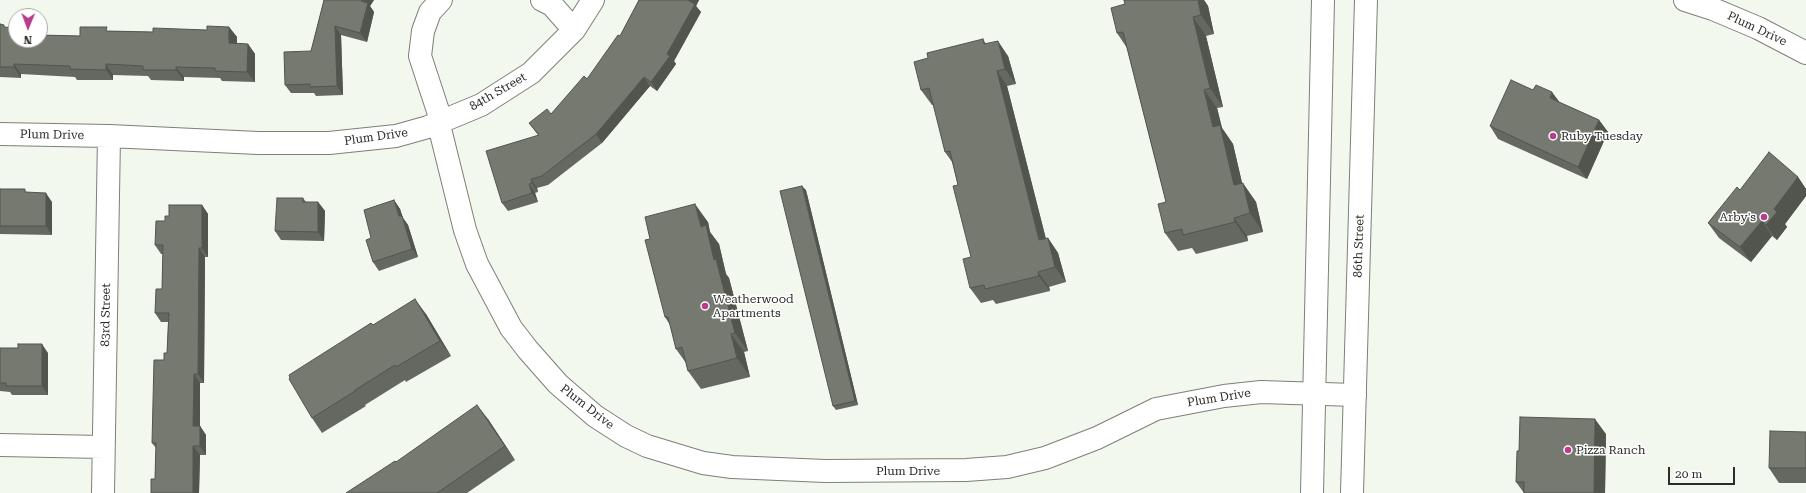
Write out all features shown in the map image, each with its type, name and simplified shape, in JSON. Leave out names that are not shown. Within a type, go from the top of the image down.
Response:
[{"type":"street","points":[[440,122],[420,56],[422,31],[430,12],[441,0]]},
{"type":"street","points":[[542,0],[552,5],[574,30]]},
{"type":"street","name":"84th Street","points":[[440,122],[481,105],[531,73],[574,30],[593,0]]},
{"type":"street","points":[[1312,493],[1322,0]]},
{"type":"street","name":"86th Street","points":[[1352,493],[1366,0]]},
{"type":"street","name":"Plum Drive","points":[[1685,0],[1713,9],[1758,28],[1806,53]]},
{"type":"street","name":"Plum Drive","points":[[0,134],[109,136],[258,143],[329,143],[396,136],[440,122],[440,129],[463,222],[477,264],[511,328],[558,384],[595,416],[626,436],[647,446],[703,463],[732,468],[825,471],[958,471],[1007,467],[1045,458],[1067,450],[1097,438],[1156,409],[1224,396],[1261,392],[1355,395]]},
{"type":"street","name":"83rd Street","points":[[102,493],[109,136]]},
{"type":"street","points":[[0,445],[103,447]]},
{"type":"building","points":[[324,0],[362,0],[361,1],[368,3],[360,33],[335,26],[337,86],[310,87],[310,84],[285,85],[284,52],[311,51]]},
{"type":"building","points":[[639,0],[689,0],[695,4],[667,54],[670,56],[651,82],[644,77],[596,134],[542,176],[531,179],[532,183],[529,184],[532,193],[502,203],[486,151],[539,135],[529,123],[547,109],[551,114],[584,76],[587,79],[618,35],[620,36]]},
{"type":"building","points":[[1124,0],[1198,0],[1201,15],[1193,17],[1210,88],[1204,90],[1213,127],[1220,125],[1234,185],[1243,183],[1250,213],[1234,218],[1235,222],[1183,235],[1182,229],[1165,233],[1158,204],[1166,202],[1123,32],[1117,33],[1111,8],[1125,4]]},
{"type":"building","points":[[0,24],[4,25],[4,27],[8,27],[8,48],[48,48],[48,35],[80,36],[80,27],[107,27],[106,31],[153,32],[153,28],[207,30],[207,26],[229,27],[229,43],[248,44],[247,72],[215,71],[215,68],[176,67],[176,70],[143,70],[143,66],[106,64],[106,70],[70,69],[70,66],[14,64],[14,67],[0,67]]},
{"type":"building","points":[[983,39],[984,44],[998,41],[1005,69],[997,71],[1039,240],[1048,238],[1055,267],[1038,272],[1039,276],[985,289],[984,285],[970,288],[963,259],[971,257],[953,186],[958,185],[950,151],[945,152],[929,88],[921,90],[914,62],[928,58],[927,53]]},
{"type":"building","name":"Ruby Tuesday","points":[[1511,80],[1533,90],[1536,85],[1552,92],[1550,98],[1599,120],[1578,167],[1490,126]]},
{"type":"building","points":[[1769,152],[1798,177],[1774,209],[1777,212],[1766,225],[1762,221],[1740,247],[1708,223],[1737,187],[1740,190]]},
{"type":"building","points":[[802,186],[855,401],[833,406],[780,191]]},
{"type":"building","points":[[0,189],[25,189],[25,192],[46,193],[46,226],[0,226]]},
{"type":"building","points":[[277,198],[303,198],[303,202],[318,202],[318,232],[275,231]]},
{"type":"building","points":[[394,200],[399,216],[402,216],[412,249],[373,262],[366,240],[371,238],[364,210]]},
{"type":"building","name":"Weatherwood Apartments","points":[[695,204],[701,227],[706,225],[714,260],[716,259],[735,333],[731,334],[737,358],[688,371],[682,347],[676,349],[668,317],[665,317],[645,240],[650,239],[645,217]]},
{"type":"building","points":[[169,205],[202,205],[202,248],[199,248],[198,374],[194,374],[193,426],[200,426],[200,446],[193,446],[193,493],[151,493],[151,479],[155,479],[156,443],[152,443],[154,360],[164,360],[164,353],[167,353],[169,313],[155,313],[156,289],[162,289],[163,245],[155,245],[156,221],[165,221],[165,216],[169,216]]},
{"type":"building","points":[[415,299],[440,341],[396,367],[395,365],[312,418],[289,379],[289,375],[371,323],[373,325]]},
{"type":"building","points":[[18,344],[42,344],[42,386],[6,386],[6,383],[0,383],[0,348],[18,348]]},
{"type":"building","points":[[477,405],[505,446],[437,493],[346,493],[395,461],[396,462]]},
{"type":"building","name":"Pizza Ranch","points":[[1520,417],[1595,419],[1594,493],[1524,493],[1524,482],[1516,482]]},
{"type":"building","points":[[1770,431],[1806,432],[1806,468],[1769,468]]},
{"type":"place","name":"Ruby Tuesday","points":[[1553,136]]},
{"type":"place","name":"Arby's","points":[[1764,217]]},
{"type":"place","name":"Weatherwood Apartments","points":[[705,306]]},
{"type":"place","name":"Pizza Ranch","points":[[1568,450]]}]
